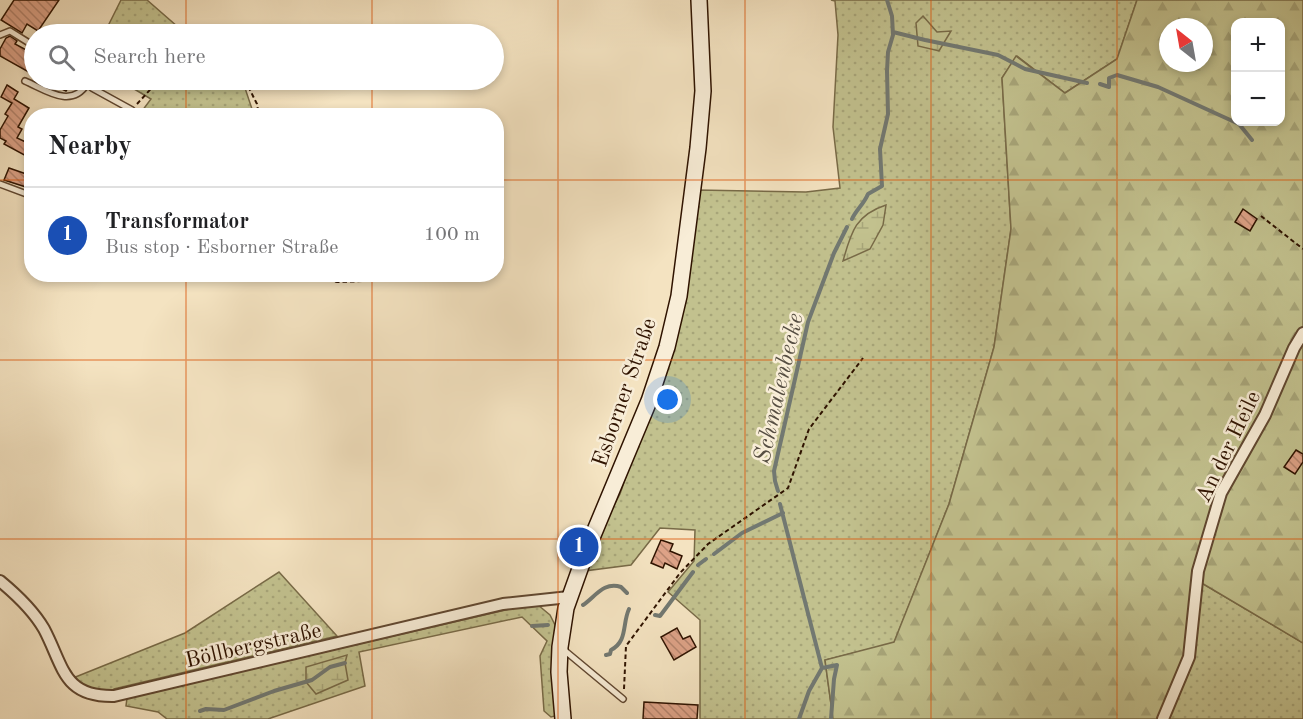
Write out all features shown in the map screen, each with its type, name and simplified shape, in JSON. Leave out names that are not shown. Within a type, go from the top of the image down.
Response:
[{"type":"main road","name":"Esborner Straße","points":[[563,719],[560,647],[569,597],[649,401],[667,347],[679,296],[703,91],[699,0]]},
{"type":"street","name":"An der Heile","points":[[1163,719],[1190,657],[1198,571],[1221,493],[1265,415],[1294,348],[1303,333]]},
{"type":"street","name":"Böllbergstraße","points":[[0,581],[31,609],[72,683],[81,692],[103,696],[136,691],[503,604],[569,597]]},
{"type":"lane","points":[[0,35],[10,31],[24,40]]},
{"type":"lane","points":[[46,90],[62,97],[78,94],[80,90]]},
{"type":"lane","points":[[97,90],[124,108]]},
{"type":"lane","points":[[0,184],[24,193]]},
{"type":"lane","points":[[560,647],[623,699]]},
{"type":"path","points":[[135,108],[151,90]]},
{"type":"path","points":[[250,90],[258,108]]},
{"type":"path","points":[[1261,216],[1303,249]]},
{"type":"path","points":[[623,699],[626,646],[680,573],[708,544],[788,488],[809,429],[863,358]]},
{"type":"green space","points":[[121,0],[147,0],[175,24],[109,24]]},
{"type":"green space","points":[[831,0],[1137,0],[1117,59],[1065,93],[1017,56],[1002,78],[1011,229],[994,347],[949,504],[894,643],[825,660],[833,719],[700,719],[700,620],[668,592],[694,561],[695,530],[660,528],[631,565],[584,571],[602,527],[620,494],[643,427],[698,190],[806,192],[840,188],[833,127],[838,35],[835,1]]},
{"type":"green space","points":[[1137,0],[1303,0],[1303,643],[1200,582],[1185,660],[1158,719],[833,719],[825,660],[894,642],[949,504],[994,347],[1011,229],[1002,78],[1016,56],[1065,93],[1117,59]]},
{"type":"green space","points":[[923,16],[937,32],[951,31],[939,51],[918,46],[916,23]]},
{"type":"green space","points":[[136,90],[246,90],[252,108],[144,108],[151,99]]},
{"type":"green space","points":[[886,205],[883,225],[870,249],[843,261],[856,226],[867,214]]},
{"type":"green space","points":[[279,572],[337,636],[114,689],[111,693],[91,688],[73,678],[185,633]]},
{"type":"green space","points":[[1200,582],[1303,643],[1303,719],[1168,719]]},
{"type":"green space","points":[[538,605],[550,615],[555,625],[553,657],[555,716],[551,717],[544,711],[540,656],[547,641],[522,617],[359,652],[365,686],[268,719],[167,719],[158,712],[126,706],[127,698],[139,695],[519,607]]},
{"type":"green space","points":[[347,655],[345,663],[348,680],[316,694],[306,682],[306,667]]},
{"type":"building","points":[[14,0],[59,0],[43,24],[24,24],[22,33],[1,20]]},
{"type":"building","points":[[10,36],[17,41],[15,44],[24,49],[24,69],[0,56],[0,49],[6,38]]},
{"type":"building","points":[[7,85],[18,92],[14,99],[29,108],[24,108],[24,117],[18,127],[22,129],[17,138],[24,141],[24,155],[4,144],[6,141],[0,138],[0,130],[8,116],[5,114],[12,103],[1,97]]},
{"type":"building","points":[[9,168],[24,173],[24,186],[4,180]]},
{"type":"building","points":[[1243,209],[1257,219],[1250,231],[1235,222]]},
{"type":"building","points":[[1296,450],[1303,454],[1303,462],[1295,474],[1284,467]]},
{"type":"building","points":[[661,540],[673,544],[670,551],[682,556],[677,569],[665,563],[663,568],[651,563]]},
{"type":"building","points":[[677,628],[683,639],[690,636],[696,647],[674,660],[661,637]]},
{"type":"building","points":[[644,702],[698,705],[697,719],[643,719]]},
{"type":"waterway","name":"Schmalenbecke","points":[[852,219],[868,194],[882,186],[880,149],[888,114],[888,52],[893,35],[892,16],[887,0]]},
{"type":"waterway","points":[[893,32],[998,55],[1025,69],[1087,83]]},
{"type":"waterway","points":[[1100,84],[1109,87],[1109,78],[1117,75],[1158,87],[1239,124],[1252,140]]},
{"type":"waterway","name":"Schmalenbecke","points":[[778,491],[774,471],[808,322],[834,253],[847,227]]},
{"type":"waterway","name":"Schmalenbecke","points":[[780,504],[822,668],[809,691],[799,719]]},
{"type":"waterway","points":[[714,554],[742,533],[783,513]]},
{"type":"waterway","points":[[698,565],[706,559]]},
{"type":"waterway","points":[[655,615],[660,616],[693,572]]},
{"type":"waterway","points":[[583,605],[610,586],[621,587],[627,593]]},
{"type":"waterway","points":[[606,655],[610,654],[620,642],[629,609]]},
{"type":"waterway","points":[[532,626],[548,625]]},
{"type":"waterway","points":[[200,711],[224,710],[274,691],[312,680],[330,667],[345,663]]},
{"type":"waterway","points":[[822,668],[837,665],[831,719]]},
{"type":"place","name":"Transformator","points":[[579,547]]}]
